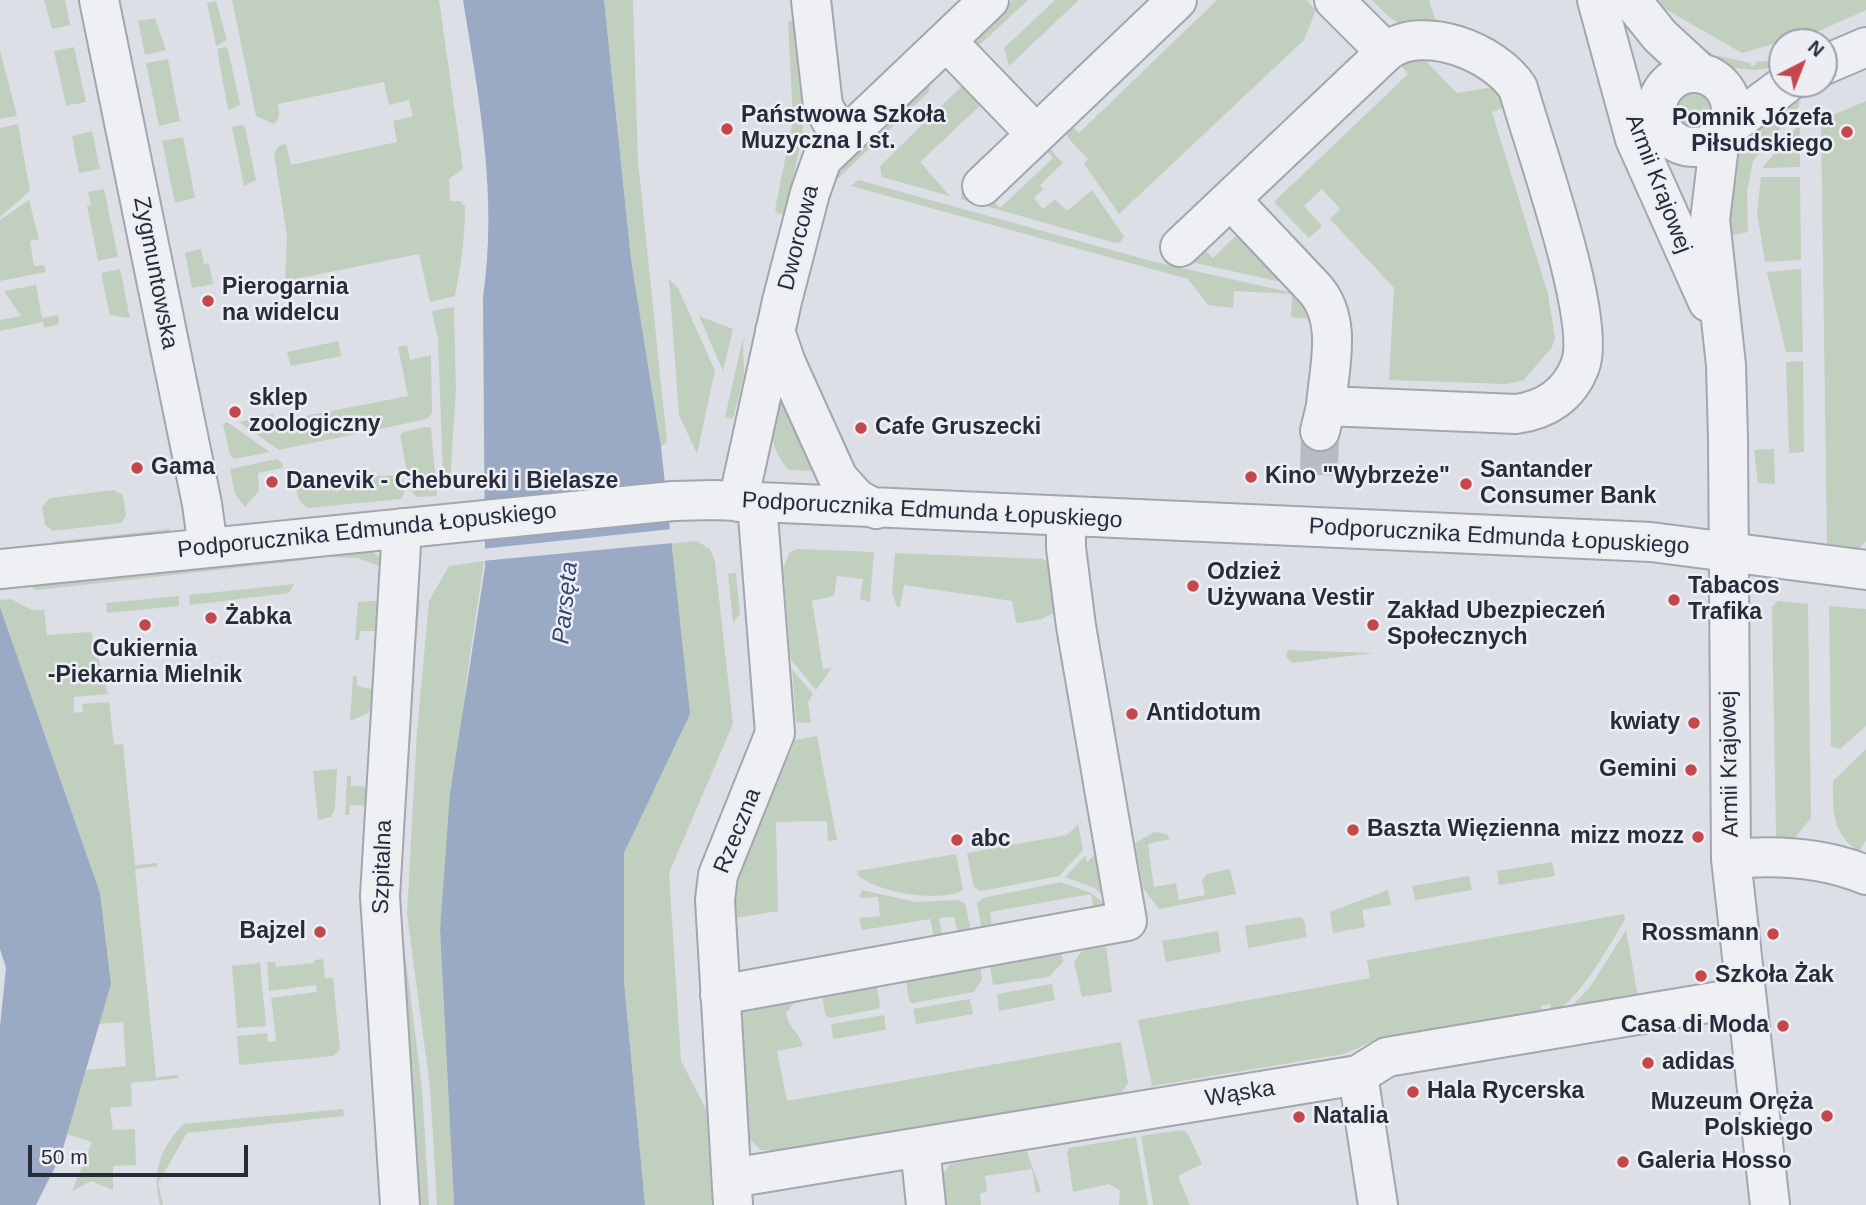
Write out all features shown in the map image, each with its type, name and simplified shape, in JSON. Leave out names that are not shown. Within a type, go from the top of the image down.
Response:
[{"type":"street","name":"Zygmuntowska","points":[[99,0],[202,504],[208,547]]},
{"type":"street","points":[[811,0],[823,106],[841,138]]},
{"type":"street","name":"Dworcowa","points":[[747,503],[775,331],[815,173],[822,159],[841,138],[989,0]]},
{"type":"street","points":[[982,186],[1177,0]]},
{"type":"street","points":[[1334,0],[1386,52]]},
{"type":"street","name":"Armii Krajowej","points":[[1597,0],[1635,139],[1686,258],[1719,322]]},
{"type":"street","name":"Armii Krajowej","points":[[1611,0],[1633,50],[1659,96]]},
{"type":"street","points":[[1631,0],[1660,36],[1718,82],[1729,99],[1731,109],[1723,133]]},
{"type":"street","points":[[1180,247],[1397,43],[1410,40],[1446,44],[1482,55],[1510,74],[1518,88],[1578,295],[1584,348],[1581,365],[1572,383],[1560,397],[1532,412],[1323,418],[1333,331],[1327,305],[1231,200]]},
{"type":"street","points":[[1838,59],[1866,47]]},
{"type":"street","points":[[957,52],[1036,134]]},
{"type":"street","points":[[1768,77],[1680,74],[1664,87],[1659,96],[1656,116],[1665,134],[1673,141],[1692,148],[1703,146],[1723,133],[1768,98]]},
{"type":"street","name":"Armii Krajowej","points":[[1723,133],[1710,220],[1719,322],[1726,365],[1731,859],[1744,997],[1770,1205]]},
{"type":"street","name":"Armii Krajowej","points":[[1665,134],[1675,159],[1681,196],[1719,322]]},
{"type":"street","points":[[775,331],[786,363],[838,478],[857,499],[876,509]]},
{"type":"street","name":"Podporucznika Edmunda Łopuskiego","points":[[0,569],[673,501],[1639,541],[1729,561],[1866,570]]},
{"type":"street","name":"Rzeczna","points":[[732,1191],[716,886],[769,753],[776,721],[747,503]]},
{"type":"street","points":[[720,995],[1127,921],[1076,626],[1066,548],[1066,517]]},
{"type":"street","name":"Szpitalna","points":[[400,1205],[380,896],[402,528]]},
{"type":"street","points":[[1731,859],[1794,859],[1834,865],[1866,875]]},
{"type":"street","name":"Wąska","points":[[732,1191],[920,1147],[1358,1075],[1387,1057],[1744,997]]},
{"type":"street","points":[[1358,1075],[1378,1205]]},
{"type":"street","points":[[920,1147],[926,1205]]},
{"type":"green space","points":[[44,0],[65,0],[70,25],[52,29]]},
{"type":"green space","points":[[232,0],[439,0],[463,169],[449,179],[450,201],[460,201],[465,206],[455,296],[430,302],[419,254],[285,281],[287,236],[274,153],[280,145],[286,144],[291,165],[397,142],[393,121],[413,116],[409,100],[389,105],[384,82],[278,104],[279,117],[274,124],[256,116]]},
{"type":"green space","points":[[604,0],[633,0],[638,161],[667,442],[661,447],[631,259]]},
{"type":"green space","points":[[1013,0],[1028,0],[971,53],[970,39]]},
{"type":"green space","points":[[1055,0],[1079,0],[1009,66],[1004,48]]},
{"type":"green space","points":[[1217,0],[1306,0],[1316,10],[1304,40],[1119,214],[1084,164],[1088,159],[1069,139],[1064,129],[1069,124],[1079,133]]},
{"type":"green space","points":[[1372,0],[1429,0],[1436,21],[1415,26],[1400,24]]},
{"type":"green space","points":[[1658,0],[1866,0],[1866,10],[1826,28],[1768,28],[1768,46],[1742,53],[1660,6]]},
{"type":"green space","points":[[216,1],[227,40],[216,46],[207,3]]},
{"type":"green space","points":[[794,17],[805,108],[802,138],[785,215],[777,213],[775,209],[793,120],[788,23]]},
{"type":"green space","points":[[155,18],[166,50],[145,55],[138,21]]},
{"type":"green space","points":[[1684,33],[1714,55],[1750,63],[1751,66],[1756,65],[1755,62],[1768,61],[1768,68],[1755,70],[1724,67],[1715,58],[1695,48]]},
{"type":"green space","points":[[74,47],[86,102],[66,106],[54,51]]},
{"type":"green space","points":[[217,49],[228,49],[240,105],[228,110]]},
{"type":"green space","points":[[0,50],[17,116],[0,119]]},
{"type":"green space","points":[[1415,54],[1424,59],[1457,93],[1499,86],[1511,105],[1492,112],[1548,294],[1555,338],[1552,347],[1524,380],[1507,384],[1389,380],[1394,288],[1330,219],[1340,209],[1322,189],[1304,206],[1322,226],[1309,238],[1274,202],[1408,74],[1401,66]]},
{"type":"green space","points":[[168,59],[180,121],[159,126],[146,63]]},
{"type":"green space","points":[[930,77],[929,92],[829,187],[831,177]]},
{"type":"green space","points":[[968,80],[987,99],[920,162],[950,196],[882,177],[880,166]]},
{"type":"green space","points":[[1692,85],[1709,93],[1717,110],[1709,127],[1692,135],[1675,127],[1667,110],[1675,93]]},
{"type":"green space","points":[[1792,98],[1799,98],[1799,106],[1753,161],[1747,192],[1748,232],[1724,237],[1736,150],[1752,126]]},
{"type":"green space","points":[[1866,101],[1866,541],[1853,555],[1827,551],[1821,120]]},
{"type":"green space","points":[[1800,123],[1800,167],[1763,168],[1763,167]]},
{"type":"green space","points":[[18,124],[30,191],[0,217],[0,128]]},
{"type":"green space","points":[[232,127],[245,127],[256,180],[244,186]]},
{"type":"green space","points":[[92,131],[100,169],[79,173],[72,136]]},
{"type":"green space","points":[[183,137],[195,198],[175,203],[162,141]]},
{"type":"green space","points":[[1041,145],[1053,145],[1050,149],[1063,163],[1040,185],[1043,189],[1034,198],[1043,209],[1055,199],[1067,211],[1092,190],[1124,236],[1122,241],[1115,243],[961,199],[961,193],[974,181],[1000,208],[1053,158]]},
{"type":"green space","points":[[1761,177],[1800,177],[1801,260],[1765,262],[1757,213]]},
{"type":"green space","points":[[858,180],[1155,262],[1311,297],[1324,320],[1291,317],[1292,294],[1234,291],[1233,308],[1208,305],[1188,279],[851,186]]},
{"type":"green space","points":[[104,189],[118,257],[98,261],[87,206],[91,205],[88,192]]},
{"type":"green space","points":[[29,200],[39,239],[30,241],[34,266],[44,265],[46,272],[0,281],[0,220]]},
{"type":"green space","points":[[1245,227],[1303,287],[1178,259],[1197,242],[1213,258]]},
{"type":"green space","points":[[201,249],[204,264],[209,263],[213,284],[192,288],[185,253]]},
{"type":"green space","points":[[120,269],[130,318],[110,315],[101,273]]},
{"type":"green space","points":[[1801,269],[1803,352],[1786,352],[1767,272]]},
{"type":"green space","points":[[669,279],[678,288],[715,371],[697,454],[679,415]]},
{"type":"green space","points":[[36,285],[42,318],[58,315],[59,324],[44,328],[43,322],[0,331],[0,320],[21,316],[4,291]]},
{"type":"green space","points":[[454,307],[456,390],[450,483],[443,478],[438,339],[432,311]]},
{"type":"green space","points":[[699,316],[733,329],[723,371]]},
{"type":"green space","points":[[743,338],[744,376],[733,419],[725,417]]},
{"type":"green space","points":[[338,341],[341,356],[291,366],[287,352]]},
{"type":"green space","points":[[407,345],[410,360],[431,355],[432,413],[427,419],[279,450],[239,422],[273,414],[275,422],[408,396],[398,347]]},
{"type":"green space","points":[[1803,361],[1804,452],[1789,453],[1786,362]]},
{"type":"green space","points":[[781,389],[814,471],[789,470],[776,450],[773,422]]},
{"type":"green space","points":[[227,422],[270,452],[234,459],[230,455],[223,424]]},
{"type":"green space","points":[[431,428],[437,496],[417,497],[411,491],[400,436],[403,432]]},
{"type":"green space","points":[[1774,449],[1775,484],[1758,483],[1754,450]]},
{"type":"green space","points":[[277,459],[283,464],[283,468],[258,473],[259,491],[245,507],[235,494],[230,469]]},
{"type":"green space","points":[[395,475],[403,480],[405,491],[401,499],[307,508],[299,500],[296,490],[301,483]]},
{"type":"green space","points":[[113,490],[123,495],[126,515],[121,523],[53,531],[45,525],[42,507],[50,498]]},
{"type":"green space","points":[[171,529],[160,540],[67,550],[52,542]]},
{"type":"green space","points":[[697,541],[710,549],[715,562],[733,724],[669,873],[681,1061],[706,1109],[712,1205],[645,1205],[624,982],[624,853],[689,714],[669,544]]},
{"type":"green space","points":[[368,548],[379,557],[384,568],[358,558],[331,557],[327,549]]},
{"type":"green space","points":[[797,549],[874,552],[870,602],[860,599],[863,579],[837,576],[834,596],[812,601],[823,669],[832,668],[816,690],[791,660],[783,568],[790,552]]},
{"type":"green space","points":[[895,553],[1043,559],[1058,567],[1057,611],[1042,619],[1019,623],[1016,622],[1012,601],[904,585],[900,607],[897,607],[892,592]]},
{"type":"green space","points":[[310,556],[307,560],[37,590],[15,580]]},
{"type":"green space","points":[[484,561],[466,683],[440,929],[454,1205],[437,1205],[430,1087],[407,914],[417,731],[429,601],[449,566]]},
{"type":"green space","points":[[736,573],[740,614],[733,623],[728,574]]},
{"type":"green space","points":[[294,584],[289,593],[190,605],[189,595]]},
{"type":"green space","points":[[179,596],[179,606],[107,613],[106,603]]},
{"type":"green space","points":[[11,599],[32,610],[44,610],[47,635],[91,632],[108,694],[74,697],[74,713],[83,712],[82,704],[109,702],[114,745],[123,744],[135,865],[157,863],[158,866],[135,869],[156,1077],[178,1075],[178,1078],[131,1083],[132,1106],[110,1108],[113,1130],[135,1129],[136,1165],[113,1166],[113,1190],[91,1181],[72,1191],[92,1142],[67,1134],[86,1070],[126,1066],[123,1022],[99,1024],[111,984],[100,893],[0,607],[0,600]]},
{"type":"green space","points":[[384,600],[377,631],[360,631],[359,640],[355,640],[358,602]]},
{"type":"green space","points":[[412,600],[420,601],[408,731],[400,914],[422,1087],[429,1205],[413,1205],[394,894]]},
{"type":"green space","points":[[1778,601],[1808,604],[1811,818],[1794,839],[1776,838],[1772,607]]},
{"type":"green space","points":[[1829,606],[1866,609],[1866,726],[1840,749],[1831,746]]},
{"type":"green space","points":[[1288,650],[1374,653],[1292,663],[1286,657]]},
{"type":"green space","points":[[792,669],[813,694],[808,702],[811,723],[796,722]]},
{"type":"green space","points":[[353,676],[357,676],[357,686],[379,691],[368,713],[350,721]]},
{"type":"green space","points":[[817,736],[837,840],[828,841],[827,821],[776,822],[778,911],[735,918],[736,895],[748,849],[795,740]]},
{"type":"green space","points":[[1866,749],[1866,840],[1859,852],[1843,837],[1835,821],[1833,781]]},
{"type":"green space","points":[[337,769],[335,809],[331,817],[318,820],[313,771]]},
{"type":"green space","points":[[347,776],[351,776],[351,786],[373,787],[372,806],[350,805],[349,815],[345,815]]},
{"type":"green space","points":[[1078,824],[1083,850],[1059,876],[981,891],[974,887],[967,853],[1067,835]]},
{"type":"green space","points":[[1154,832],[1167,834],[1170,839],[1148,844],[1154,887],[1176,883],[1179,900],[1205,895],[1202,880],[1207,874],[1230,869],[1236,894],[1159,909],[1143,888],[1135,843]]},
{"type":"green space","points":[[1102,848],[1108,900],[1094,888],[1065,877],[1085,856],[1087,862]]},
{"type":"green space","points":[[956,854],[963,890],[953,894],[925,896],[894,891],[867,881],[858,875],[857,871]]},
{"type":"green space","points":[[1552,862],[1555,876],[1499,885],[1497,871]]},
{"type":"green space","points":[[1469,876],[1472,890],[1415,900],[1412,886]]},
{"type":"green space","points":[[1061,882],[1091,893],[1106,905],[1095,917],[1091,894],[990,912],[993,934],[989,935],[981,925],[977,903],[983,898]]},
{"type":"green space","points":[[862,890],[916,902],[957,900],[965,903],[970,926],[965,939],[959,939],[954,917],[939,918],[943,939],[935,943],[930,919],[862,930],[859,918],[880,916],[878,897],[859,898]]},
{"type":"green space","points":[[1388,890],[1391,905],[1362,910],[1365,927],[1333,933],[1330,912]]},
{"type":"green space","points":[[1624,914],[1625,920],[1582,986],[1572,999],[1552,1012],[1550,1004],[1541,1006],[1542,1013],[1376,1040],[1344,1054],[1152,1086],[1138,1020],[1370,978],[1367,960]]},
{"type":"green space","points":[[1300,917],[1304,920],[1307,937],[1248,948],[1245,926]]},
{"type":"green space","points":[[1626,930],[1638,997],[1570,1008],[1590,987]]},
{"type":"green space","points":[[1218,931],[1221,952],[1166,962],[1162,941]]},
{"type":"green space","points":[[1106,946],[1112,992],[1082,997],[1074,962],[1082,951]]},
{"type":"green space","points":[[1061,949],[1063,962],[1049,977],[993,985],[989,961]]},
{"type":"green space","points":[[323,959],[325,978],[333,978],[340,1049],[333,1056],[239,1065],[237,1036],[267,1033],[268,1042],[276,1041],[271,998],[317,992],[316,985],[269,991],[267,962],[275,962],[276,967],[314,963],[314,960]]},
{"type":"green space","points":[[979,960],[982,979],[974,992],[913,1003],[909,1001],[905,974]]},
{"type":"green space","points":[[260,963],[266,1026],[237,1028],[232,966]]},
{"type":"green space","points":[[876,981],[880,1006],[878,1009],[829,1018],[825,1014],[822,994]]},
{"type":"green space","points":[[1052,984],[1055,1000],[999,1011],[997,994]]},
{"type":"green space","points":[[801,994],[786,1013],[803,1046],[777,1051],[787,1101],[1121,1042],[1128,1083],[1119,1096],[806,1152],[761,1150],[750,1140],[740,1012],[749,1004]]},
{"type":"green space","points":[[970,999],[973,1014],[916,1024],[913,1009]]},
{"type":"green space","points":[[884,1015],[886,1030],[833,1039],[831,1024]]},
{"type":"green space","points":[[343,1109],[344,1116],[187,1133],[158,1183],[163,1205],[160,1205],[157,1182],[157,1172],[168,1143],[183,1124]]},
{"type":"green space","points":[[1183,1130],[1188,1134],[1202,1164],[1178,1176],[1190,1205],[1153,1205],[1141,1136]]},
{"type":"green space","points":[[1136,1137],[1148,1205],[1119,1205],[1120,1191],[1109,1184],[1073,1192],[1067,1153],[1069,1148]]},
{"type":"green space","points":[[1027,1151],[1041,1192],[1036,1193],[1032,1169],[985,1176],[987,1192],[980,1193],[981,1205],[942,1205],[942,1175],[950,1164]]},
{"type":"water","name":"Parsęta","points":[[463,0],[604,0],[631,259],[661,447],[690,714],[624,853],[624,982],[645,1205],[454,1205],[440,929],[450,794],[485,567],[483,297],[488,222],[485,148]]},
{"type":"water","points":[[0,607],[100,893],[111,984],[61,1155],[36,1205],[0,1205],[0,1026],[6,968],[0,949]]},
{"type":"pier","points":[[672,529],[673,543],[482,561],[481,549]]},
{"type":"tunnel","points":[[1319,475],[1320,431]]},
{"type":"place","name":"Państwowa Szkoła Muzyczna I st.","points":[[727,129]]},
{"type":"place","name":"Pomnik Józefa Piłsudskiego","points":[[1847,132]]},
{"type":"place","name":"Pierogarnia na widelcu","points":[[208,301]]},
{"type":"place","name":"sklep zoologiczny","points":[[235,412]]},
{"type":"place","name":"Cafe Gruszecki","points":[[861,428]]},
{"type":"place","name":"Gama","points":[[137,468]]},
{"type":"place","name":"Kino \"Wybrzeże\"","points":[[1251,477]]},
{"type":"place","name":"Danevik - Chebureki i Bielasze","points":[[272,482]]},
{"type":"place","name":"Santander Consumer Bank","points":[[1466,484]]},
{"type":"place","name":"Odzież Używana Vestir","points":[[1193,586]]},
{"type":"place","name":"Tabacos Trafika","points":[[1674,600]]},
{"type":"place","name":"Żabka","points":[[211,618]]},
{"type":"place","name":"Cukiernia -Piekarnia Mielnik","points":[[145,625]]},
{"type":"place","name":"Zakład Ubezpieczeń Społecznych","points":[[1373,625]]},
{"type":"place","name":"Antidotum","points":[[1132,714]]},
{"type":"place","name":"kwiaty","points":[[1694,723]]},
{"type":"place","name":"Gemini","points":[[1691,770]]},
{"type":"place","name":"Baszta Więzienna","points":[[1353,830]]},
{"type":"place","name":"mizz mozz","points":[[1698,837]]},
{"type":"place","name":"abc","points":[[957,840]]},
{"type":"place","name":"Bajzel","points":[[320,932]]},
{"type":"place","name":"Rossmann","points":[[1773,934]]},
{"type":"place","name":"Szkoła Żak","points":[[1701,976]]},
{"type":"place","name":"Casa di Moda","points":[[1783,1026]]},
{"type":"place","name":"adidas","points":[[1648,1063]]},
{"type":"place","name":"Hala Rycerska","points":[[1413,1092]]},
{"type":"place","name":"Muzeum Oręża Polskiego","points":[[1827,1116]]},
{"type":"place","name":"Natalia","points":[[1299,1117]]},
{"type":"place","name":"Galeria Hosso","points":[[1623,1162]]}]
